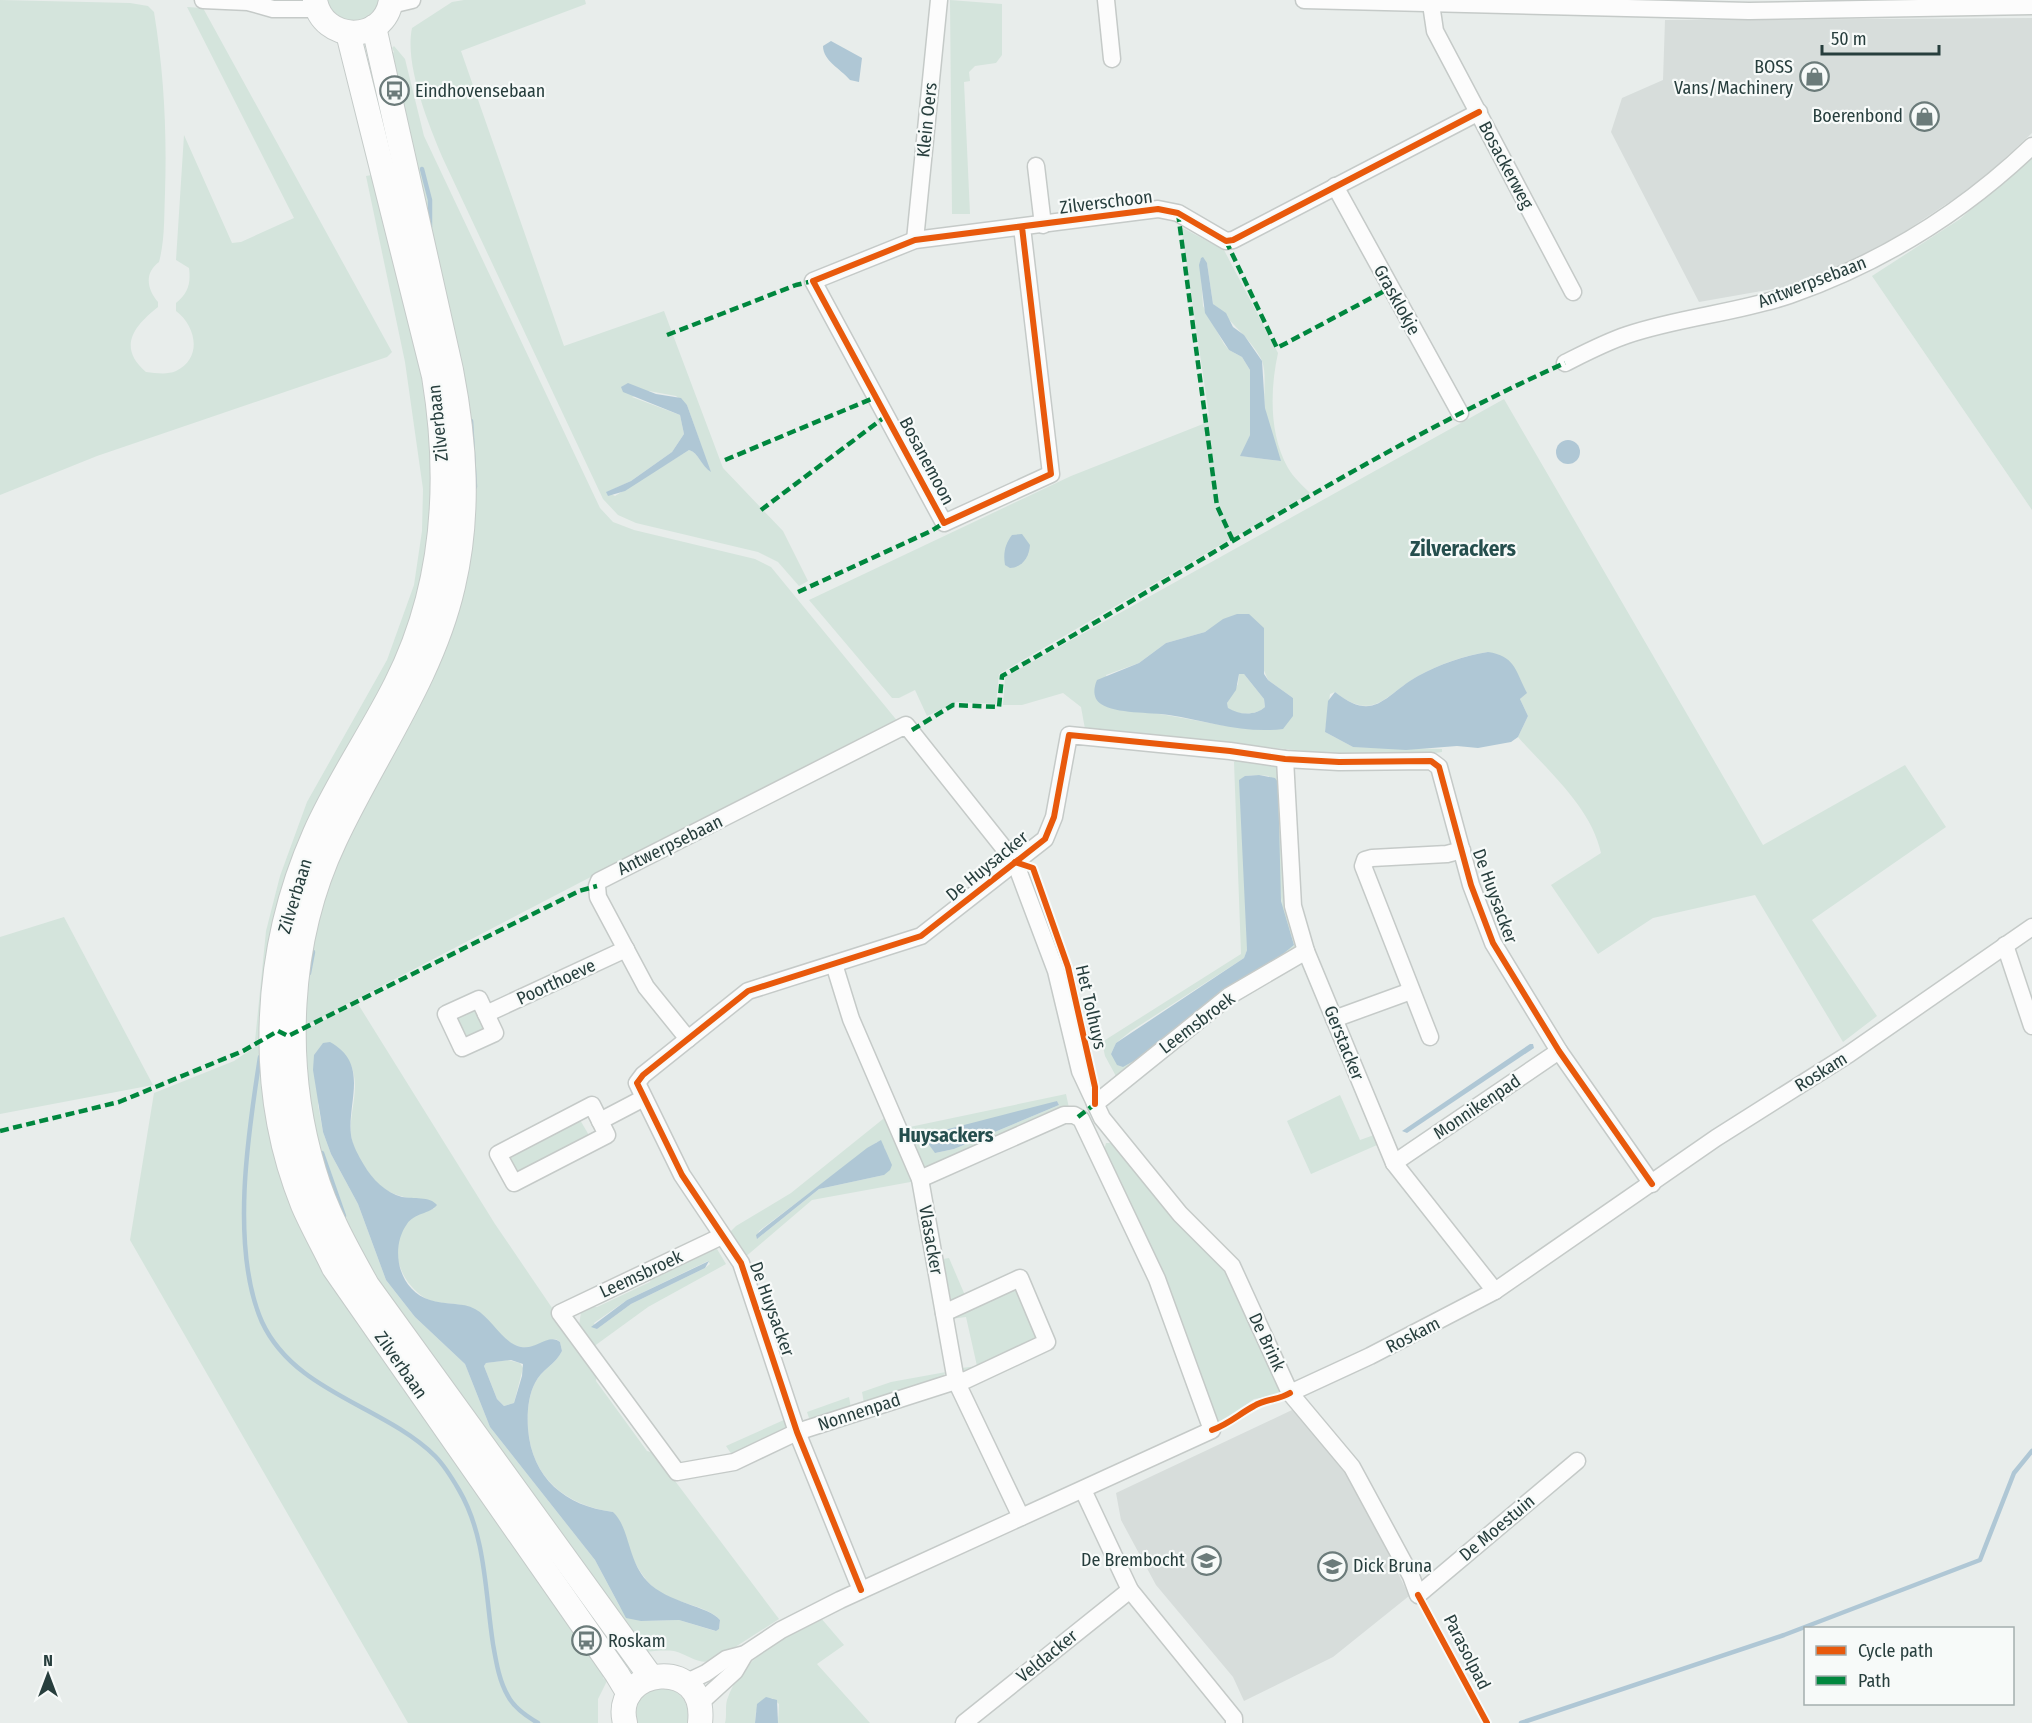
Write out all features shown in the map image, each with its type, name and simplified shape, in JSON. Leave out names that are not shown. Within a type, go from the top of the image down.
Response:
[{"type":"main road","points":[[316,5],[324,21],[335,29],[348,33],[374,27],[398,2]]},
{"type":"main road","name":"Zilverbaan","points":[[374,27],[451,370],[461,424],[464,492],[459,555],[453,587],[440,630],[423,674],[334,841],[311,902],[297,977],[294,1033],[294,1063],[300,1110],[318,1183],[338,1232],[367,1286],[651,1677]]},
{"type":"main road","name":"Zilverbaan","points":[[348,33],[434,376],[442,428],[442,517],[429,594],[406,662],[315,832],[290,903],[274,973],[272,1006],[273,1061],[278,1113],[303,1205],[334,1268],[629,1694]]},
{"type":"main road","points":[[625,1723],[624,1708],[629,1694],[640,1683],[651,1677],[667,1676],[685,1683],[700,1713]]},
{"type":"street","points":[[203,0],[251,1],[273,9],[316,5]]},
{"type":"street","name":"Klein Oers","points":[[915,240],[939,0]]},
{"type":"street","points":[[1106,0],[1112,59]]},
{"type":"street","points":[[1304,0],[1598,9],[1808,5],[2032,6]]},
{"type":"street","name":"Bosackerweg","points":[[1431,4],[1435,31],[1573,292]]},
{"type":"street","name":"Zilverschoon","points":[[813,281],[915,240],[1158,209],[1194,220],[1226,241],[1479,112]]},
{"type":"street","name":"Antwerpsebaan","points":[[1565,363],[1626,335],[1678,321],[1730,313],[1791,294],[1904,245],[1997,180],[2032,146]]},
{"type":"street","points":[[1036,166],[1043,225]]},
{"type":"street","name":"Grasklokje","points":[[1335,186],[1460,413]]},
{"type":"street","name":"Bosanemoon","points":[[813,281],[944,523],[1051,474],[1022,227]]},
{"type":"street","name":"Antwerpsebaan","points":[[688,1039],[646,987],[598,897],[597,886],[600,881],[906,725]]},
{"type":"street","name":"Het Tolhuys","points":[[906,725],[1015,862],[1056,971],[1073,1050],[1095,1104]]},
{"type":"street","name":"De Huysacker","points":[[861,1590],[797,1432],[748,1280],[682,1175],[642,1099],[637,1087],[638,1080],[748,991],[921,936],[1045,839],[1054,817],[1069,735],[1230,750],[1285,759],[1339,762],[1431,761],[1439,767],[1471,885],[1493,943],[1559,1051],[1652,1184]]},
{"type":"street","name":"Gerstacker","points":[[1285,759],[1293,906],[1306,951],[1394,1163],[1495,1291]]},
{"type":"street","points":[[1430,1037],[1363,866],[1365,860],[1372,858],[1447,854],[1461,850]]},
{"type":"street","name":"Roskam","points":[[1290,1393],[1370,1356],[1495,1291],[1551,1249],[1652,1184],[1716,1138],[1849,1054],[2032,927]]},
{"type":"street","points":[[2006,945],[2032,1026]]},
{"type":"street","name":"Poorthoeve","points":[[486,1014],[626,949]]},
{"type":"street","name":"Leemsbroek","points":[[1095,1104],[1229,996],[1306,951]]},
{"type":"street","name":"Vlasacker","points":[[834,964],[851,1019],[920,1179],[956,1381],[1021,1516]]},
{"type":"street","points":[[1334,1019],[1411,991]]},
{"type":"street","name":"Monnikenpad","points":[[1394,1163],[1559,1051]]},
{"type":"street","points":[[600,1121],[642,1099]]},
{"type":"street","name":"De Brink","points":[[1095,1104],[1110,1129],[1180,1214],[1232,1266],[1290,1393],[1352,1467],[1407,1568],[1418,1595]]},
{"type":"street","points":[[592,1105],[600,1121],[608,1135],[513,1184],[498,1154],[592,1105]]},
{"type":"street","points":[[685,1683],[706,1673],[726,1659],[745,1654],[781,1630],[861,1590],[1212,1430],[1157,1279],[1084,1123],[1078,1117],[1064,1115],[920,1179]]},
{"type":"street","name":"Leemsbroek","points":[[560,1312],[722,1236]]},
{"type":"street","name":"Nonnenpad","points":[[560,1312],[677,1472],[734,1462],[797,1432],[956,1381],[966,1380],[1047,1342],[1020,1278],[944,1313]]},
{"type":"street","name":"De Moestuin","points":[[1418,1595],[1577,1461]]},
{"type":"street","points":[[1083,1490],[1130,1590],[1234,1718],[1234,1723]]},
{"type":"street","name":"Veldacker","points":[[964,1723],[1130,1590]]},
{"type":"street","points":[[700,1713],[735,1671],[745,1654]]},
{"type":"shaded area","points":[[0,0],[130,3],[148,6],[154,12],[165,125],[166,170],[163,237],[159,262],[149,276],[151,292],[158,302],[158,307],[136,329],[131,345],[132,354],[137,363],[146,372],[176,371],[185,365],[193,350],[192,333],[183,317],[176,311],[176,303],[186,292],[190,279],[189,268],[176,260],[184,135],[232,243],[241,242],[294,218],[187,7],[203,8],[392,352],[387,357],[97,456],[0,495]]},
{"type":"shaded area","points":[[325,0],[381,0],[369,21],[341,23]]},
{"type":"shaded area","points":[[464,0],[585,0],[586,4],[461,51],[564,346],[664,311],[723,468],[783,531],[808,581],[799,586],[778,562],[758,552],[636,523],[618,515],[603,499],[445,163],[420,97],[412,60],[412,28],[452,2]],"holes":[[[649,391],[676,396],[687,405],[710,471],[689,450],[615,496],[607,492],[631,481],[672,452],[684,434],[680,415],[632,397]]]},
{"type":"shaded area","points":[[950,0],[1002,4],[1002,55],[996,63],[975,66],[969,72],[970,81],[964,82],[970,214],[952,214]]},
{"type":"shaded area","points":[[2032,18],[2032,133],[1978,183],[1880,248],[1796,285],[1699,302],[1611,132],[1622,98],[1663,80],[1665,20]]},
{"type":"shaded area","points":[[394,46],[405,59],[424,136],[600,508],[613,522],[634,530],[755,559],[771,567],[899,723],[633,855],[299,1029],[311,924],[456,588],[389,56],[394,52],[392,48]]},
{"type":"shaded area","points":[[2032,156],[2032,510],[1872,276],[1960,219]]},
{"type":"shaded area","points":[[372,175],[429,376],[434,550],[266,1034],[255,1041],[266,931],[280,876],[307,802],[387,660],[414,585],[422,531],[423,489],[405,362],[366,176]]},
{"type":"shaded area","points":[[1181,227],[1224,250],[1278,353],[1273,397],[1277,441],[1290,471],[1310,493],[999,674],[996,704],[957,702],[927,716],[915,690],[899,698],[892,698],[809,600],[1071,476],[1203,424],[1209,415]],"holes":[[[1200,260],[1207,263],[1213,304],[1247,339],[1262,361],[1266,415],[1280,461],[1241,456],[1250,435],[1250,370],[1242,357],[1229,350],[1224,344],[1203,306]]]},
{"type":"shaded area","points":[[1504,399],[1763,845],[1905,765],[1946,827],[1812,920],[1877,1016],[1843,1042],[1755,895],[1653,918],[1598,954],[1551,885],[1601,853],[1596,836],[1567,790],[1518,737],[1528,716],[1520,699],[1523,696],[1488,652],[1461,658],[1434,668],[1407,683],[1388,698],[1370,706],[1348,701],[1335,692],[1330,694],[1325,732],[1353,747],[1442,749],[1442,752],[1435,753],[1341,757],[1315,752],[1085,729],[1081,707],[1063,693],[1022,705],[1003,705],[1005,677]],"holes":[[[1213,627],[1263,668],[1268,680],[1293,698],[1251,729],[1119,710],[1106,675],[1139,663],[1166,643],[1205,632]]]},
{"type":"shaded area","points":[[1239,674],[1244,674],[1264,699],[1265,707],[1261,710],[1247,714],[1228,709],[1227,703],[1238,684]]},
{"type":"shaded area","points":[[1237,759],[1278,765],[1301,946],[1117,1078],[1105,1056],[1102,1042],[1241,954],[1234,762]],"holes":[[[1245,776],[1269,776],[1282,907],[1294,945],[1215,998],[1139,1058],[1111,1054],[1116,1043],[1131,1031],[1244,958],[1247,950]]]},
{"type":"shaded area","points":[[64,917],[153,1085],[0,1114],[0,937]]},
{"type":"shaded area","points":[[358,1004],[495,1224],[597,1374],[596,1381],[647,1451],[654,1453],[779,1619],[709,1662],[699,1661],[674,1651],[644,1652],[378,1293],[320,1171],[299,1033]],"holes":[[[334,1045],[348,1060],[355,1079],[351,1135],[362,1163],[376,1181],[387,1190],[422,1201],[435,1208],[410,1219],[398,1239],[398,1261],[408,1282],[425,1298],[440,1303],[465,1306],[472,1310],[513,1344],[526,1347],[556,1339],[560,1342],[562,1351],[538,1378],[529,1399],[528,1429],[536,1462],[544,1475],[566,1496],[580,1503],[613,1512],[636,1564],[649,1583],[673,1599],[715,1615],[720,1620],[719,1629],[715,1631],[679,1620],[641,1621],[620,1607],[595,1560],[490,1427],[465,1364],[415,1317],[386,1280],[358,1204],[331,1154],[323,1132],[318,1105]]]},
{"type":"shaded area","points":[[476,1008],[486,1028],[465,1038],[456,1019]]},
{"type":"shaded area","points":[[267,1039],[278,1142],[605,1673],[603,1678],[607,1681],[598,1699],[598,1723],[408,1723],[130,1240],[154,1093],[234,1061]]},
{"type":"shaded area","points":[[1066,1094],[1069,1108],[934,1169],[921,1165],[905,1128]],"holes":[[[1057,1101],[1059,1105],[954,1149],[935,1153]]]},
{"type":"shaded area","points":[[1340,1095],[1360,1140],[1374,1135],[1377,1145],[1311,1174],[1287,1121]]},
{"type":"shaded area","points":[[888,1115],[916,1181],[812,1200],[744,1258],[729,1233],[736,1226],[791,1193]],"holes":[[[877,1142],[885,1148],[884,1175],[819,1189],[757,1239],[759,1231]]]},
{"type":"shaded area","points":[[580,1120],[590,1137],[516,1174],[508,1161],[509,1156]]},
{"type":"shaded area","points":[[1106,1143],[1113,1143],[1221,1263],[1282,1393],[1280,1395],[1254,1399],[1221,1423],[1216,1423],[1104,1150]]},
{"type":"shaded area","points":[[717,1249],[726,1264],[648,1307],[593,1347],[579,1326],[581,1312],[650,1282],[652,1276],[704,1252]],"holes":[[[708,1261],[710,1264],[631,1304],[597,1329],[594,1323],[627,1300]]]},
{"type":"shaded area","points":[[949,1258],[967,1300],[952,1305],[943,1259]]},
{"type":"shaded area","points":[[1017,1283],[1042,1340],[965,1373],[962,1368],[977,1366],[966,1317],[950,1319]]},
{"type":"shaded area","points":[[508,1360],[520,1363],[523,1368],[514,1403],[504,1406],[497,1399],[484,1366],[486,1363]]},
{"type":"shaded area","points":[[946,1372],[941,1379],[864,1403],[862,1392],[891,1382]]},
{"type":"shaded area","points":[[849,1397],[851,1408],[810,1421],[807,1412]]},
{"type":"shaded area","points":[[1292,1410],[1308,1423],[1356,1485],[1409,1596],[1333,1657],[1244,1701],[1233,1677],[1156,1585],[1121,1520],[1116,1493]]},
{"type":"shaded area","points":[[786,1419],[788,1428],[732,1455],[726,1446]]},
{"type":"shaded area","points":[[820,1617],[844,1645],[817,1664],[870,1723],[778,1723],[779,1704],[772,1698],[756,1711],[755,1723],[725,1723],[727,1700],[742,1672],[765,1650]]},
{"type":"shaded area","points":[[665,1686],[684,1700],[688,1710],[688,1723],[635,1723],[634,1708],[642,1694]]},
{"type":"water","points":[[831,41],[862,58],[859,82],[850,80],[826,56],[823,46]]},
{"type":"water","points":[[1203,257],[1207,263],[1213,304],[1226,313],[1233,327],[1244,335],[1262,361],[1265,408],[1281,461],[1240,456],[1250,435],[1250,370],[1242,357],[1229,350],[1205,313],[1199,265]]},
{"type":"water","points":[[628,383],[656,394],[681,398],[687,405],[711,472],[689,450],[625,491],[608,496],[606,492],[631,481],[672,452],[684,434],[680,415],[623,392],[621,387]]},
{"type":"water","points":[[1568,440],[1577,443],[1580,452],[1577,461],[1568,464],[1559,461],[1556,452],[1559,443]]},
{"type":"water","points":[[1022,534],[1030,545],[1028,554],[1022,563],[1010,568],[1005,565],[1006,545],[1012,535]]},
{"type":"water","points":[[1237,614],[1249,614],[1264,628],[1264,674],[1268,680],[1293,698],[1293,716],[1283,729],[1254,730],[1169,715],[1115,710],[1101,704],[1096,699],[1094,690],[1097,680],[1139,663],[1166,643],[1205,632],[1223,619]],"holes":[[[1239,674],[1244,674],[1264,699],[1265,707],[1257,712],[1242,713],[1228,708],[1227,703],[1236,690]]]},
{"type":"water","points":[[1488,652],[1504,657],[1513,665],[1527,693],[1520,699],[1528,716],[1518,737],[1511,742],[1478,748],[1457,746],[1406,750],[1353,747],[1325,732],[1328,701],[1335,692],[1360,706],[1370,706],[1379,703],[1406,683],[1434,668],[1461,658]]},
{"type":"water","points":[[1259,775],[1275,778],[1278,782],[1281,901],[1294,945],[1273,962],[1215,998],[1139,1058],[1123,1067],[1117,1065],[1111,1054],[1116,1043],[1244,958],[1247,950],[1239,780],[1245,776]]},
{"type":"water","points":[[330,1042],[350,1061],[354,1084],[351,1135],[367,1170],[380,1185],[390,1192],[402,1197],[430,1200],[437,1205],[410,1220],[402,1234],[398,1257],[404,1279],[419,1295],[430,1300],[465,1305],[475,1309],[514,1345],[527,1347],[551,1339],[560,1342],[562,1351],[538,1378],[529,1399],[528,1429],[536,1462],[554,1487],[566,1496],[596,1509],[613,1512],[623,1526],[636,1563],[647,1581],[665,1594],[715,1615],[720,1620],[719,1629],[716,1631],[679,1620],[641,1621],[626,1618],[595,1560],[490,1427],[465,1364],[415,1317],[386,1280],[358,1204],[331,1154],[323,1132],[313,1070],[314,1055],[323,1043]],"holes":[[[511,1360],[523,1364],[514,1403],[504,1406],[497,1399],[484,1366],[486,1363]]]},
{"type":"water","points":[[1533,1044],[1534,1048],[1407,1133],[1402,1131]]},
{"type":"water","points":[[1057,1101],[1059,1105],[954,1149],[935,1153],[927,1142],[927,1136],[933,1133]]},
{"type":"water","points":[[881,1140],[892,1165],[884,1175],[819,1189],[757,1239],[756,1235],[764,1228],[867,1148]]},
{"type":"water","points":[[709,1261],[705,1268],[631,1304],[597,1329],[591,1327],[627,1300]]},
{"type":"water","points":[[766,1697],[777,1700],[778,1723],[755,1723],[757,1704]]},
{"type":"waterway","points":[[422,169],[430,200],[430,227]]},
{"type":"waterway","points":[[471,421],[475,487]]},
{"type":"waterway","points":[[309,973],[313,952]]},
{"type":"waterway","points":[[260,1057],[247,1155],[244,1226],[246,1260],[252,1293],[262,1322],[277,1346],[296,1366],[341,1397],[414,1439],[435,1456],[448,1472],[468,1508],[480,1545],[493,1644],[502,1684],[514,1704],[538,1723]]},
{"type":"waterway","points":[[322,1153],[344,1216]]},
{"type":"waterway","points":[[1805,1627],[1980,1560],[2014,1473],[2032,1451]]},
{"type":"waterway","points":[[1521,1723],[1804,1627]]},
{"type":"marked path","points":[[1178,213],[1217,506],[1234,543]]},
{"type":"marked path","points":[[1226,241],[1277,348],[1390,288]]},
{"type":"marked path","points":[[667,335],[796,285],[813,281]]},
{"type":"marked path","points":[[912,730],[953,705],[999,707],[1002,676],[1350,473],[1492,397],[1565,363]]},
{"type":"marked path","points":[[725,460],[876,397]]},
{"type":"marked path","points":[[761,510],[886,416]]},
{"type":"marked path","points":[[798,592],[944,523]]},
{"type":"marked path","points":[[0,1131],[119,1102],[243,1051],[278,1031],[288,1036],[579,891],[597,886]]},
{"type":"marked path","points":[[1078,1117],[1095,1104]]},
{"type":"cycle path","points":[[1022,227],[1051,474],[944,523],[813,281],[915,240],[1158,209],[1178,213],[1226,241],[1233,240],[1479,112]]},
{"type":"cycle path","points":[[861,1590],[797,1432],[741,1263],[682,1175],[637,1083],[643,1075],[748,991],[921,936],[1045,839],[1054,817],[1069,735],[1230,751],[1285,759],[1339,762],[1431,761],[1439,767],[1471,885],[1493,943],[1559,1051],[1652,1184]]},
{"type":"cycle path","points":[[1015,862],[1033,868],[1068,967],[1095,1087],[1095,1104]]},
{"type":"cycle path","points":[[1212,1430],[1258,1404],[1290,1393]]},
{"type":"cycle path","name":"Parasolpad","points":[[1418,1595],[1487,1723]]},
{"type":"place","name":"BOSS Vans/Machinery","points":[[1814,77]]},
{"type":"place","name":"Eindhovensebaan","points":[[394,91]]},
{"type":"place","name":"Boerenbond","points":[[1924,116]]},
{"type":"place","name":"De Brembocht","points":[[1206,1560]]},
{"type":"place","name":"Dick Bruna","points":[[1332,1566]]},
{"type":"place","name":"Roskam","points":[[587,1641]]},
{"type":"district","name":"Zilverackers","points":[[1463,549]]},
{"type":"district","name":"Huysackers","points":[[946,1135]]}]
